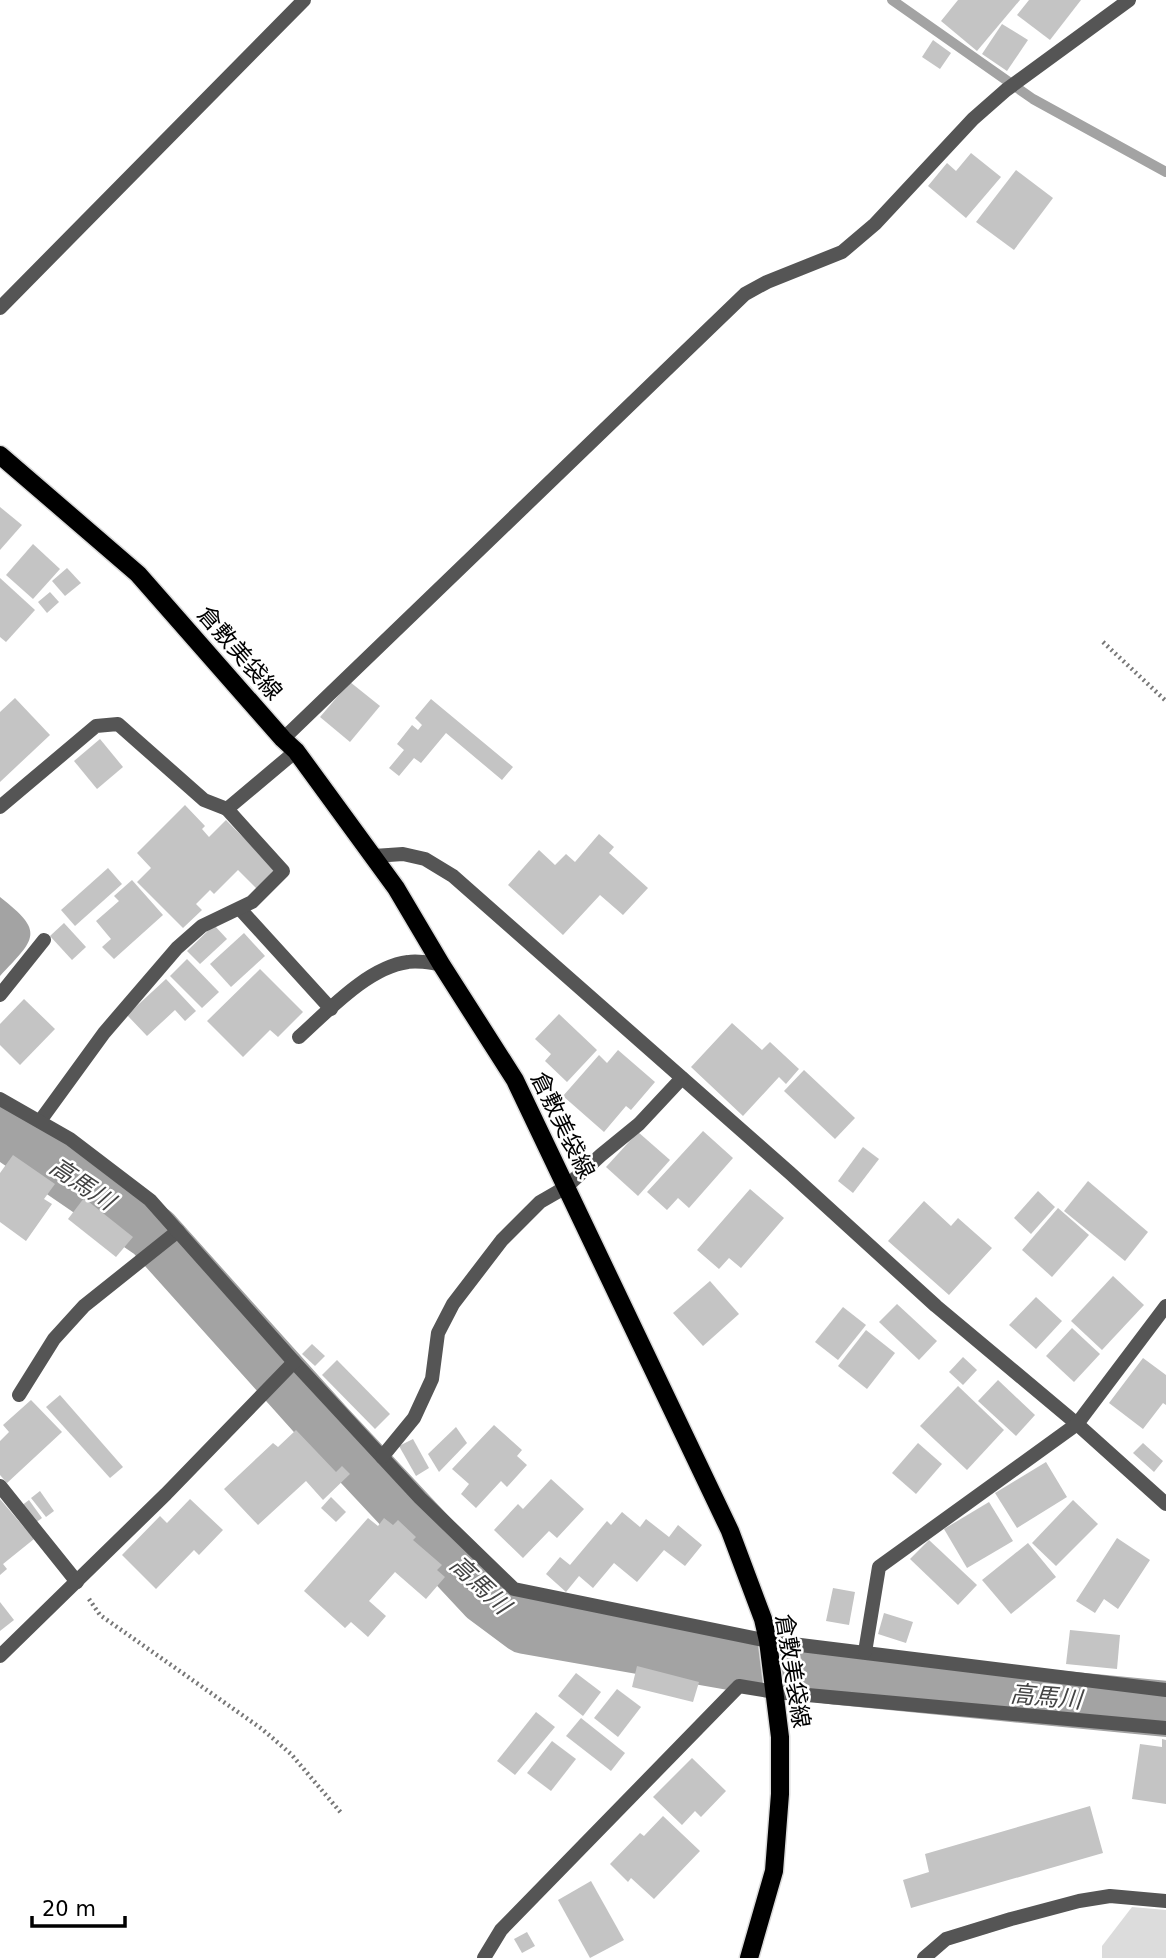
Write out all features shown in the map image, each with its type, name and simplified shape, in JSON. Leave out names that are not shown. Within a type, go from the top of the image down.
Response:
[{"type":"main road","name":"倉敷美袋線","points":[[0,455],[138,574],[289,745],[374,856],[515,1080],[730,1531],[763,1619],[780,1737],[780,1794],[774,1871],[750,1958]]},
{"type":"street","points":[[0,308],[304,0]]},
{"type":"street","points":[[227,809],[745,294],[767,282],[842,252],[875,224],[973,119],[1012,86],[1129,0]]},
{"type":"street","points":[[0,807],[96,726],[118,724],[204,800],[227,809],[282,872],[252,902],[202,926],[177,948],[104,1033],[40,1121]]},
{"type":"street","points":[[374,856],[403,854],[425,859],[453,876],[682,1077],[936,1306],[1077,1424],[1166,1504]]},
{"type":"street","points":[[240,909],[331,1009]]},
{"type":"street","points":[[0,995],[44,940]]},
{"type":"street","points":[[299,1037],[382,969],[409,961],[441,964]]},
{"type":"street","points":[[382,1457],[414,1418],[432,1379],[438,1333],[453,1304],[502,1240],[540,1202],[566,1187],[639,1124],[682,1077]]},
{"type":"street","points":[[0,1099],[70,1139],[150,1199],[174,1235],[291,1365],[514,1590],[769,1646],[865,1652],[1166,1690]]},
{"type":"street","points":[[19,1395],[54,1339],[84,1306],[174,1235]]},
{"type":"street","points":[[865,1652],[879,1567],[1077,1424],[1166,1306]]},
{"type":"street","points":[[0,1656],[274,1385],[291,1365]]},
{"type":"street","points":[[0,1486],[77,1582]]},
{"type":"street","points":[[484,1958],[500,1930],[739,1686],[774,1686],[1166,1728]]},
{"type":"street","points":[[925,1958],[946,1939],[1079,1901],[1110,1896],[1166,1901]]},
{"type":"path","points":[[1103,642],[1166,701]]},
{"type":"path","points":[[77,1582],[100,1615],[262,1728],[281,1745],[342,1814]]},
{"type":"shaded area","points":[[0,897],[24,919],[30,935],[22,953],[0,976]]},
{"type":"shaded area","points":[[1132,1907],[1166,1910],[1166,1958],[1102,1958],[1102,1946]]},
{"type":"building","points":[[958,0],[1020,0],[977,51],[941,21]]},
{"type":"building","points":[[1029,0],[1081,0],[1050,40],[1017,15]]},
{"type":"building","points":[[1002,24],[1028,40],[1007,71],[982,54]]},
{"type":"building","points":[[933,40],[951,53],[940,69],[922,57]]},
{"type":"building","points":[[971,153],[1001,177],[966,218],[928,186],[947,163],[956,171]]},
{"type":"building","points":[[1016,170],[1053,198],[1014,250],[976,222]]},
{"type":"building","points":[[0,507],[22,525],[0,550]]},
{"type":"building","points":[[33,544],[60,569],[33,599],[6,575]]},
{"type":"building","points":[[67,568],[81,583],[65,596],[52,581]]},
{"type":"building","points":[[0,578],[35,610],[6,642],[0,637]]},
{"type":"building","points":[[50,592],[59,602],[47,613],[38,602]]},
{"type":"building","points":[[350,682],[380,706],[350,742],[320,717]]},
{"type":"building","points":[[15,698],[50,735],[0,782],[0,712]]},
{"type":"building","points":[[431,699],[513,767],[502,780],[446,733],[421,763],[414,758],[399,776],[389,768],[404,750],[397,744],[412,725],[418,730],[422,725],[415,718]]},
{"type":"building","points":[[100,739],[123,767],[97,789],[74,761]]},
{"type":"building","points":[[185,805],[205,826],[202,829],[209,837],[226,820],[275,870],[257,889],[238,870],[214,894],[210,890],[196,904],[202,910],[183,928],[137,882],[151,868],[137,853]]},
{"type":"building","points":[[599,834],[614,847],[609,853],[648,888],[623,915],[600,895],[563,935],[508,885],[539,850],[555,865],[566,854],[575,862]]},
{"type":"building","points":[[108,868],[122,884],[75,926],[61,910]]},
{"type":"building","points":[[132,880],[163,915],[114,959],[102,947],[111,939],[96,921],[119,901],[114,896]]},
{"type":"building","points":[[64,923],[86,947],[72,960],[50,936]]},
{"type":"building","points":[[214,925],[227,939],[200,964],[187,951]]},
{"type":"building","points":[[244,933],[265,956],[231,987],[210,964]]},
{"type":"building","points":[[187,959],[219,992],[202,1008],[170,976]]},
{"type":"building","points":[[260,969],[303,1012],[278,1037],[270,1030],[243,1057],[207,1021]]},
{"type":"building","points":[[166,979],[196,1011],[185,1021],[175,1010],[147,1036],[127,1015]]},
{"type":"building","points":[[24,999],[55,1029],[20,1065],[0,1045],[0,1024]]},
{"type":"building","points":[[559,1014],[597,1050],[567,1082],[545,1061],[551,1054],[535,1039]]},
{"type":"building","points":[[732,1023],[762,1050],[770,1042],[799,1069],[786,1084],[779,1077],[743,1116],[691,1067]]},
{"type":"building","points":[[618,1050],[655,1082],[631,1110],[626,1106],[604,1132],[563,1096],[599,1055],[607,1063]]},
{"type":"building","points":[[804,1070],[855,1118],[835,1139],[784,1091]]},
{"type":"building","points":[[703,1131],[733,1158],[689,1208],[678,1198],[667,1210],[647,1192]]},
{"type":"building","points":[[638,1132],[670,1160],[638,1196],[606,1167]]},
{"type":"building","points":[[863,1147],[879,1159],[853,1193],[838,1181]]},
{"type":"building","points":[[13,1155],[55,1184],[44,1199],[52,1204],[26,1241],[0,1222],[0,1173]]},
{"type":"building","points":[[1088,1181],[1148,1232],[1125,1261],[1064,1211]]},
{"type":"building","points":[[750,1189],[784,1218],[741,1268],[729,1258],[719,1269],[697,1250]]},
{"type":"building","points":[[1038,1191],[1055,1207],[1031,1234],[1014,1218]]},
{"type":"building","points":[[84,1198],[133,1237],[116,1257],[68,1219]]},
{"type":"building","points":[[924,1201],[951,1226],[958,1218],[992,1248],[949,1295],[888,1241]]},
{"type":"building","points":[[1058,1208],[1089,1235],[1052,1277],[1022,1250]]},
{"type":"building","points":[[1113,1276],[1144,1305],[1102,1350],[1071,1321]]},
{"type":"building","points":[[710,1281],[739,1314],[703,1346],[673,1313]]},
{"type":"building","points":[[1036,1297],[1062,1321],[1036,1349],[1009,1325]]},
{"type":"building","points":[[897,1304],[937,1341],[919,1360],[879,1322]]},
{"type":"building","points":[[843,1307],[866,1325],[838,1360],[815,1342]]},
{"type":"building","points":[[1072,1328],[1100,1354],[1074,1382],[1046,1356]]},
{"type":"building","points":[[866,1330],[895,1353],[867,1389],[838,1366]]},
{"type":"building","points":[[312,1344],[325,1356],[315,1366],[302,1354]]},
{"type":"building","points":[[963,1357],[977,1370],[963,1385],[949,1372]]},
{"type":"building","points":[[1143,1358],[1166,1375],[1166,1405],[1163,1403],[1143,1429],[1109,1403]]},
{"type":"building","points":[[337,1360],[390,1414],[375,1429],[322,1375]]},
{"type":"building","points":[[998,1380],[1035,1415],[1016,1436],[978,1401]]},
{"type":"building","points":[[958,1386],[1004,1430],[967,1470],[920,1426]]},
{"type":"building","points":[[60,1395],[123,1467],[110,1478],[46,1407]]},
{"type":"building","points":[[31,1400],[62,1432],[7,1483],[0,1475],[0,1441],[9,1432],[3,1425]]},
{"type":"building","points":[[494,1425],[522,1450],[517,1456],[527,1465],[507,1487],[501,1481],[476,1508],[461,1494],[469,1484],[452,1469]]},
{"type":"building","points":[[456,1427],[467,1443],[439,1472],[428,1454]]},
{"type":"building","points":[[296,1430],[336,1472],[342,1466],[350,1474],[323,1500],[306,1481],[258,1525],[224,1489],[273,1443],[278,1447]]},
{"type":"building","points":[[413,1439],[429,1468],[416,1476],[399,1446]]},
{"type":"building","points":[[918,1443],[942,1464],[916,1494],[892,1473]]},
{"type":"building","points":[[1143,1443],[1163,1461],[1154,1472],[1133,1453]]},
{"type":"building","points":[[1046,1462],[1067,1497],[1017,1528],[995,1493]]},
{"type":"building","points":[[551,1479],[584,1509],[557,1538],[549,1531],[523,1558],[494,1530],[518,1504],[523,1509]]},
{"type":"building","points":[[40,1491],[54,1511],[46,1517],[31,1498]]},
{"type":"building","points":[[331,1497],[346,1512],[336,1522],[321,1508]]},
{"type":"building","points":[[0,1499],[34,1539],[3,1564],[7,1569],[0,1575]]},
{"type":"building","points":[[190,1499],[223,1530],[199,1555],[194,1550],[156,1589],[122,1555],[160,1516],[167,1523]]},
{"type":"building","points":[[29,1500],[42,1518],[34,1524],[21,1506]]},
{"type":"building","points":[[1073,1500],[1098,1524],[1056,1566],[1032,1543]]},
{"type":"building","points":[[989,1502],[1013,1541],[967,1568],[944,1529]]},
{"type":"building","points":[[622,1512],[640,1527],[646,1519],[669,1537],[678,1525],[702,1545],[685,1566],[664,1550],[637,1582],[614,1563],[593,1588],[579,1576],[566,1592],[546,1574],[560,1557],[570,1565],[607,1521],[611,1525]]},
{"type":"building","points":[[368,1518],[378,1526],[384,1518],[393,1525],[398,1520],[416,1537],[413,1540],[442,1565],[437,1570],[445,1577],[426,1599],[395,1572],[369,1601],[386,1616],[368,1637],[351,1622],[345,1628],[304,1591]]},
{"type":"building","points":[[1117,1538],[1150,1560],[1118,1609],[1104,1599],[1095,1613],[1076,1601]]},
{"type":"building","points":[[929,1540],[977,1585],[958,1605],[910,1559]]},
{"type":"building","points":[[1028,1543],[1056,1577],[1011,1614],[982,1580]]},
{"type":"building","points":[[833,1588],[855,1592],[849,1625],[826,1621]]},
{"type":"building","points":[[0,1602],[14,1620],[0,1631]]},
{"type":"building","points":[[884,1613],[913,1622],[906,1643],[878,1634]]},
{"type":"building","points":[[1070,1630],[1120,1635],[1117,1669],[1066,1664]]},
{"type":"building","points":[[637,1666],[699,1682],[693,1702],[632,1687]]},
{"type":"building","points":[[576,1673],[601,1692],[583,1716],[558,1696]]},
{"type":"building","points":[[617,1689],[641,1707],[618,1737],[594,1718]]},
{"type":"building","points":[[536,1712],[555,1727],[515,1775],[497,1761]]},
{"type":"building","points":[[581,1718],[625,1753],[611,1771],[566,1736]]},
{"type":"building","points":[[1162,1739],[1166,1740],[1166,1804],[1132,1799],[1140,1744],[1162,1747]]},
{"type":"building","points":[[552,1741],[576,1759],[551,1791],[527,1773]]},
{"type":"building","points":[[692,1758],[726,1791],[701,1817],[695,1811],[682,1825],[653,1797]]},
{"type":"building","points":[[1090,1806],[1103,1853],[911,1908],[903,1880],[929,1872],[925,1854]]},
{"type":"building","points":[[663,1816],[700,1851],[654,1899],[631,1878],[628,1882],[610,1864],[640,1833],[644,1836]]},
{"type":"building","points":[[591,1881],[624,1940],[590,1958],[558,1900]]},
{"type":"building","points":[[527,1932],[535,1946],[522,1953],[514,1939]]},
{"type":"waterway","points":[[892,0],[1033,99],[1166,172]]},
{"type":"waterway","name":"高馬川","points":[[0,1128],[153,1233],[327,1427],[486,1597],[525,1626],[730,1662],[838,1677],[1166,1709]]}]
